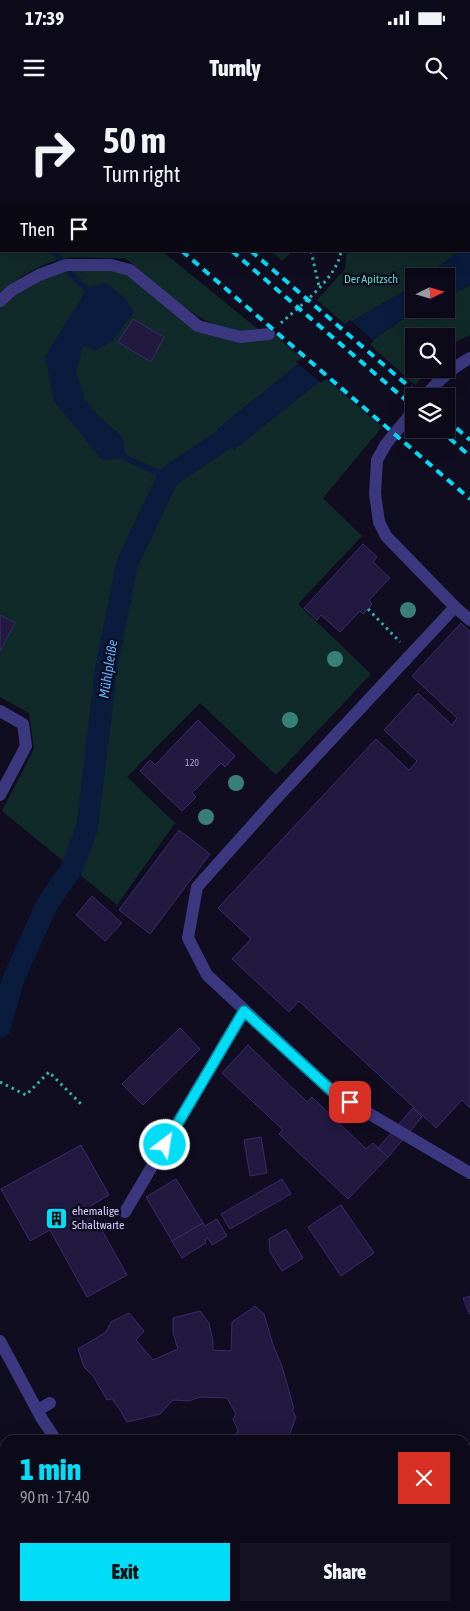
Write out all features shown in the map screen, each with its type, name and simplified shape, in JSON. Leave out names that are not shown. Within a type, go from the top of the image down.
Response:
[{"type":"street","points":[[0,301],[12,290],[38,275],[66,265],[110,265],[130,270],[198,326],[240,337],[270,334]]},
{"type":"street","points":[[432,388],[459,364],[470,358]]},
{"type":"street","points":[[405,421],[386,444],[377,460],[375,494],[379,522],[386,536],[470,620]]},
{"type":"street","points":[[454,606],[274,801],[197,888],[188,938],[207,975],[334,1093],[467,1166]]},
{"type":"street","points":[[0,712],[23,724],[26,746],[0,795]]},
{"type":"street","points":[[125,1212],[244,1011]]},
{"type":"street","points":[[0,1341],[53,1435]]},
{"type":"street","points":[[38,1410],[50,1403]]},
{"type":"path","points":[[311,252],[319,286]]},
{"type":"path","points":[[270,334],[319,286],[340,261],[341,252]]},
{"type":"path","points":[[368,609],[411,653]]},
{"type":"path","points":[[0,1082],[26,1095],[49,1072],[82,1105]]},
{"type":"green space","points":[[0,252],[163,252],[258,329],[238,331],[221,327],[191,312],[125,258],[73,257],[58,260],[31,271],[0,292]]},
{"type":"green space","points":[[272,252],[292,252],[282,261]]},
{"type":"green space","name":"Der Apitzsch","points":[[347,252],[458,252],[437,268],[405,268],[405,290],[346,325],[317,300],[345,269]]},
{"type":"green space","points":[[66,265],[130,270],[198,326],[275,335],[382,427],[323,498],[362,536],[298,604],[371,674],[276,775],[200,703],[127,777],[175,823],[117,905],[2,811],[34,749],[29,713],[0,697],[0,301]]},
{"type":"green space","name":"Der Apitzsch","points":[[470,285],[470,335],[455,342],[455,328],[405,328],[405,376],[368,343],[405,318],[455,318],[455,292]]},
{"type":"green space","name":"Der Apitzsch","points":[[407,378],[421,378],[415,385]]},
{"type":"water","points":[[458,252],[470,252],[470,285],[455,292],[455,268],[437,268]]},
{"type":"water","points":[[106,283],[125,298],[134,312],[113,340],[96,351],[83,346],[76,371],[84,398],[99,417],[122,436],[126,458],[102,460],[54,401],[45,356],[88,287]]},
{"type":"water","points":[[405,290],[405,318],[368,343],[234,450],[229,436],[217,429],[346,325]]},
{"type":"pier","points":[[350,320],[374,341],[321,383],[296,362]]},
{"type":"building","points":[[133,319],[164,337],[151,362],[118,342]]},
{"type":"building","points":[[363,544],[377,557],[373,562],[390,578],[369,600],[372,604],[368,609],[363,614],[360,611],[340,632],[321,615],[317,620],[304,608]]},
{"type":"building","points":[[0,615],[15,623],[0,651]]},
{"type":"building","points":[[461,623],[470,632],[470,1108],[462,1100],[436,1128],[299,1001],[289,1012],[232,959],[251,939],[218,908],[376,739],[409,770],[417,761],[384,730],[418,693],[452,725],[457,718],[412,676]]},
{"type":"building","points":[[198,720],[235,756],[225,767],[221,763],[192,793],[196,797],[182,811],[140,771],[150,760],[155,765]]},
{"type":"building","points":[[179,830],[210,854],[150,934],[119,910]]},
{"type":"building","points":[[92,896],[122,923],[105,941],[76,915]]},
{"type":"building","points":[[180,1028],[200,1049],[143,1105],[122,1084]]},
{"type":"building","points":[[248,1045],[307,1102],[312,1097],[366,1149],[373,1143],[388,1157],[348,1199],[279,1134],[283,1130],[222,1073]]},
{"type":"building","points":[[413,1108],[422,1117],[388,1157],[378,1148]]},
{"type":"building","points":[[261,1137],[267,1173],[250,1176],[244,1140]]},
{"type":"building","name":"ehemalige Schaltwarte","points":[[81,1145],[109,1195],[89,1207],[127,1275],[87,1297],[50,1230],[30,1241],[1,1189]]},
{"type":"building","points":[[176,1179],[203,1223],[172,1241],[146,1197]]},
{"type":"building","points":[[282,1179],[291,1194],[230,1229],[221,1214]]},
{"type":"building","points":[[341,1205],[374,1253],[341,1276],[308,1227]]},
{"type":"building","points":[[217,1219],[227,1236],[212,1245],[208,1238],[205,1240],[206,1243],[182,1258],[172,1241],[203,1223],[205,1226]]},
{"type":"building","points":[[286,1229],[303,1258],[282,1271],[270,1252],[269,1239]]},
{"type":"building","points":[[470,1296],[470,1315],[463,1298]]},
{"type":"building","points":[[255,1306],[264,1314],[273,1345],[282,1366],[294,1409],[292,1410],[296,1417],[289,1435],[236,1435],[238,1430],[233,1419],[236,1414],[227,1398],[200,1397],[189,1401],[173,1400],[160,1414],[127,1422],[112,1399],[107,1400],[93,1376],[84,1367],[78,1349],[106,1332],[111,1322],[129,1313],[144,1331],[136,1340],[153,1360],[178,1349],[173,1333],[173,1318],[200,1311],[209,1323],[213,1350],[231,1351],[232,1322]]},
{"type":"waterway","points":[[55,252],[60,258]]},
{"type":"waterway","points":[[71,274],[87,289],[86,296]]},
{"type":"waterway","name":"Mühlpleiße","points":[[0,1027],[13,980],[47,904],[72,868],[87,828],[106,670],[127,564],[168,477],[229,436],[253,416]]},
{"type":"waterway","points":[[120,454],[168,477]]},
{"type":"railway","points":[[183,252],[470,499]]},
{"type":"railway","points":[[233,252],[405,399]]},
{"type":"railway","points":[[252,252],[411,388]]},
{"type":"railway","points":[[455,427],[470,440]]},
{"type":"railway","points":[[449,438],[470,456]]},
{"type":"place","name":"ehemalige Schaltwarte","points":[[56,1218]]},
{"type":"route","points":[[165,1145],[244,1011],[334,1093],[350,1102]]}]
